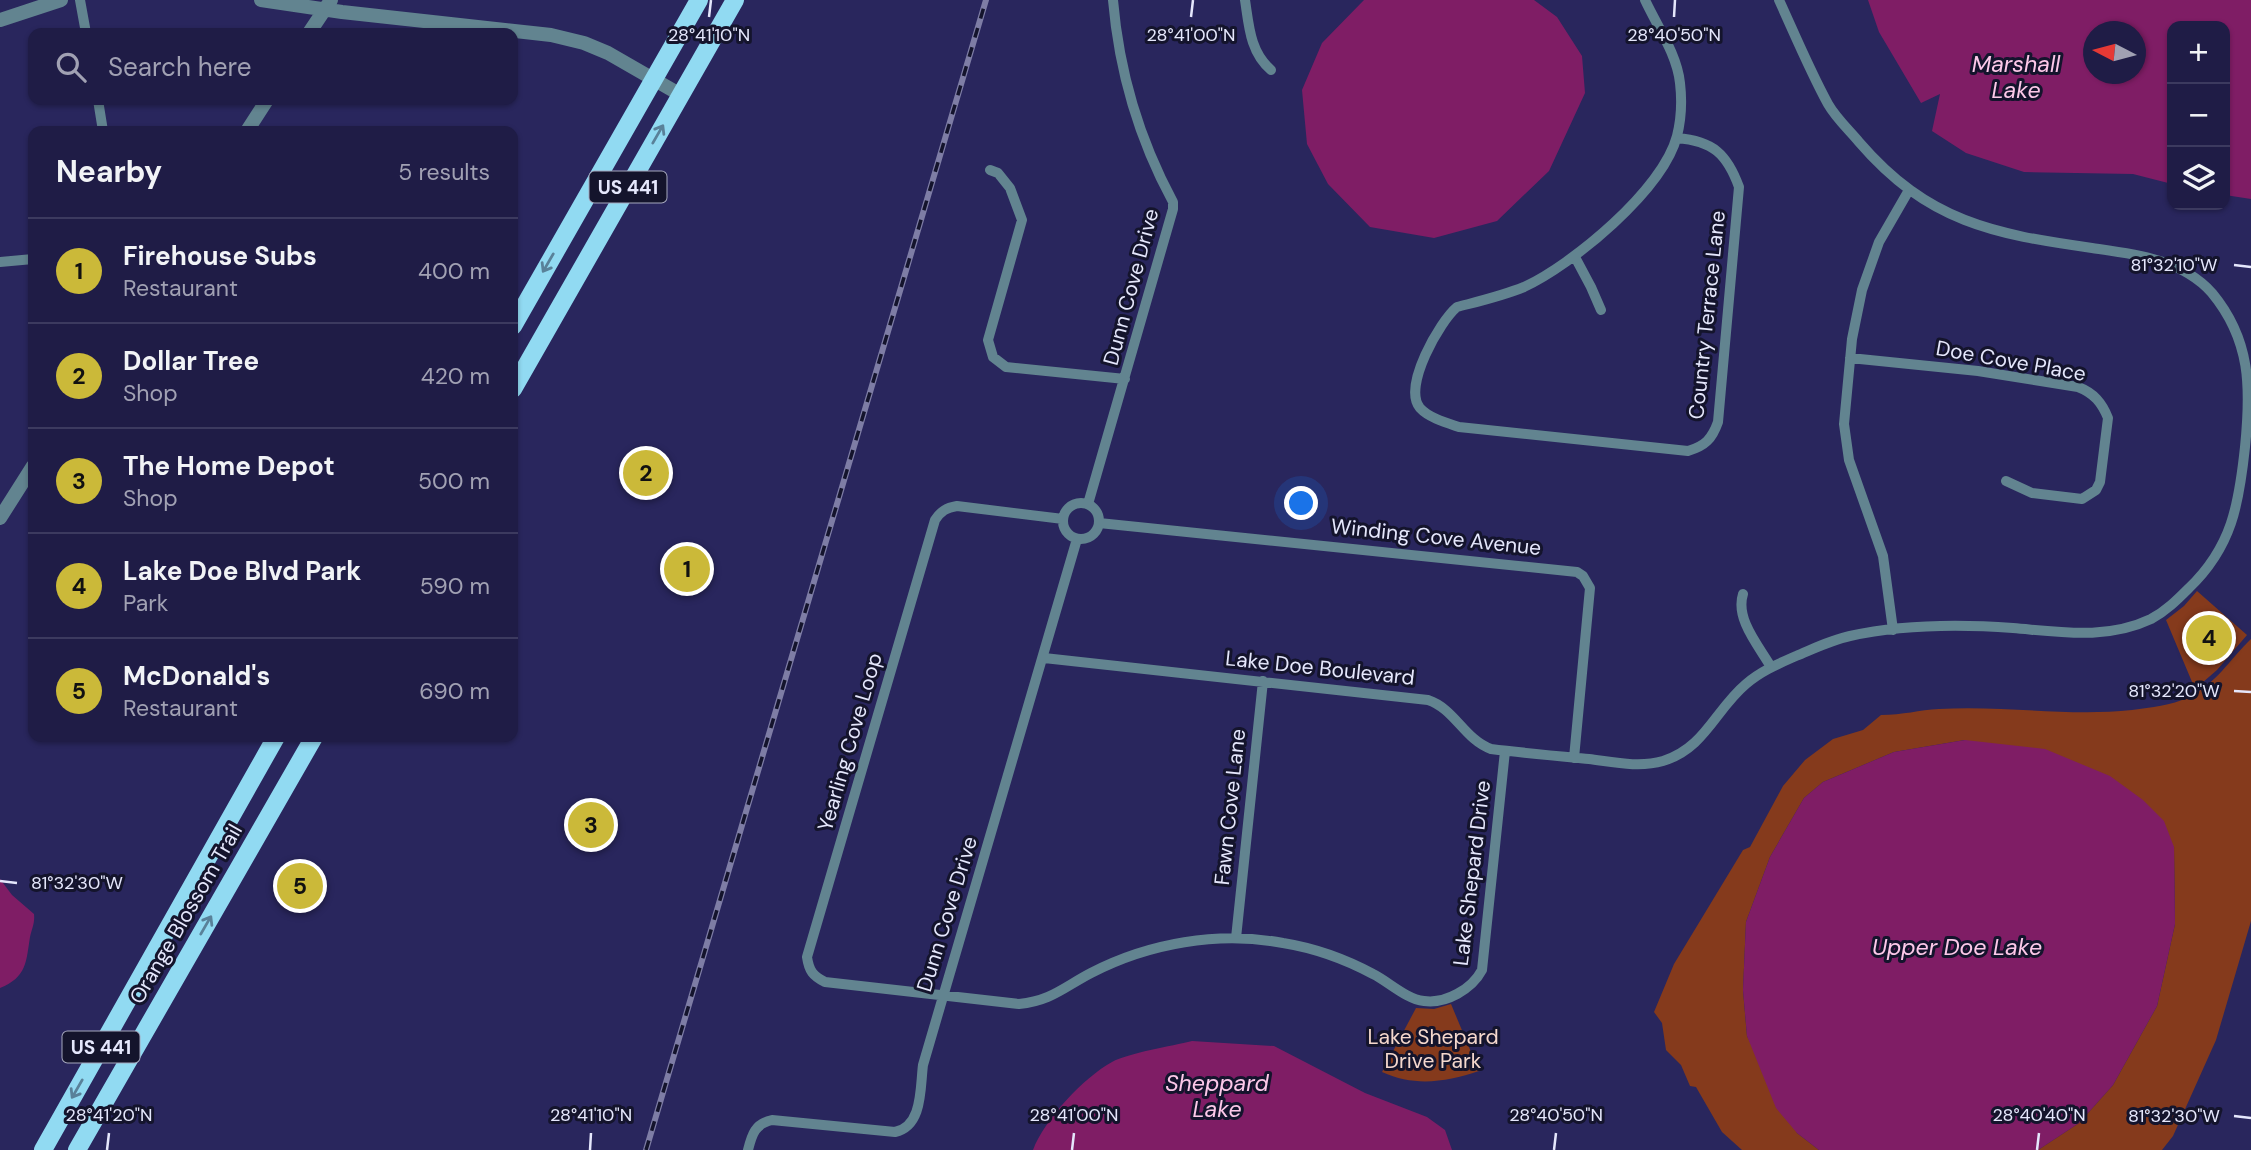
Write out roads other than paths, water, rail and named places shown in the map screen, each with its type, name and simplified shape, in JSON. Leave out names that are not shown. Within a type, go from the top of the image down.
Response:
[{"type":"main road","name":"US 441","points":[[518,317],[699,0]]},
{"type":"main road","name":"US 441","points":[[518,380],[735,0]]},
{"type":"main road","name":"Orange Blossom Trail","points":[[43,1150],[273,742]]},
{"type":"main road","name":"Orange Blossom Trail","points":[[77,1150],[311,742]]},
{"type":"street","points":[[0,20],[61,0]]},
{"type":"street","points":[[80,0],[85,28]]},
{"type":"street","points":[[261,0],[328,5],[499,28]]},
{"type":"street","name":"Dunn Cove Drive","points":[[1088,504],[1172,216],[1173,202],[1148,151],[1133,107],[1121,65],[1112,0]]},
{"type":"street","points":[[1245,0],[1254,48],[1259,60],[1271,70]]},
{"type":"street","points":[[1601,310],[1575,257],[1632,204],[1660,170],[1677,138],[1681,95],[1678,71],[1645,0]]},
{"type":"street","name":"Lake Doe Boulevard","points":[[1044,658],[1428,699],[1447,710],[1475,741],[1491,749],[1647,764],[1683,752],[1696,742],[1746,683],[1771,667],[1850,636],[1957,624],[2093,634],[2130,628],[2162,612],[2204,573],[2222,549],[2241,484],[2250,401],[2250,370],[2236,327],[2210,290],[2189,274],[2157,259],[2020,238],[1989,229],[1933,206],[1909,190],[1872,157],[1830,108],[1779,0]]},
{"type":"street","points":[[312,28],[328,5]]},
{"type":"street","points":[[518,31],[584,43],[608,53],[681,95]]},
{"type":"street","points":[[99,105],[102,126]]},
{"type":"street","points":[[250,126],[264,105]]},
{"type":"street","name":"Country Terrace Lane","points":[[1575,257],[1523,287],[1457,307],[1449,314],[1432,340],[1421,364],[1416,394],[1418,404],[1433,417],[1459,427],[1688,451],[1700,447],[1708,441],[1717,422],[1740,187],[1728,161],[1718,152],[1706,144],[1677,138]]},
{"type":"street","points":[[990,170],[998,173],[1010,188],[1022,220],[988,340],[993,356],[1006,367],[1125,379]]},
{"type":"street","points":[[1893,630],[1883,556],[1851,468],[1844,424],[1856,319],[1870,266],[1888,223],[1909,190]]},
{"type":"street","points":[[0,262],[28,259]]},
{"type":"street","name":"Doe Cove Place","points":[[1850,358],[1978,371],[2078,387],[2093,394],[2108,418],[2100,482],[2096,490],[2082,499],[2032,494],[2006,481]]},
{"type":"street","points":[[0,517],[28,474]]},
{"type":"street","points":[[1088,504],[1097,512],[1099,523],[1094,534],[1077,539],[1065,529],[1063,519],[1072,506],[1088,504]]},
{"type":"street","name":"Yearling Cove Loop","points":[[943,995],[825,982],[815,977],[808,968],[807,957],[939,513],[957,506],[1063,519]]},
{"type":"street","name":"Winding Cove Avenue","points":[[1099,523],[1577,572],[1583,576],[1590,588],[1574,758]]},
{"type":"street","name":"Dunn Cove Drive","points":[[748,1150],[755,1129],[772,1120],[895,1132],[907,1128],[915,1117],[923,1065],[1077,539]]},
{"type":"street","points":[[1743,594],[1740,603],[1741,615],[1771,667]]},
{"type":"street","name":"Fawn Cove Lane","points":[[1236,938],[1263,681]]},
{"type":"street","name":"Lake Shepard Drive","points":[[943,995],[1019,1004],[1033,1003],[1048,999],[1090,974],[1125,958],[1159,947],[1236,938],[1280,942],[1312,949],[1373,973],[1414,998],[1424,1001],[1452,996],[1471,985],[1482,970],[1505,751]]},
{"type":"water","points":[[1364,0],[1534,0],[1557,17],[1582,56],[1585,93],[1549,171],[1497,221],[1434,238],[1370,227],[1328,184],[1307,144],[1302,90],[1322,43]]},
{"type":"water","name":"Marshall Lake","points":[[1868,0],[2251,0],[2251,199],[2230,196],[2230,21],[2167,21],[2167,183],[2133,174],[2024,172],[1966,153],[1932,131],[1940,94],[1921,103],[1879,32]]},
{"type":"water","name":"Upper Doe Lake","points":[[1965,740],[2045,749],[2110,776],[2143,800],[2164,821],[2174,847],[2175,924],[2157,1006],[2113,1085],[2079,1123],[2038,1150],[1819,1150],[1797,1133],[1776,1108],[1747,1036],[1743,990],[1746,922],[1770,857],[1804,798],[1823,782],[1894,752]]},
{"type":"water","points":[[0,879],[12,895],[34,914],[34,923],[24,968],[16,979],[0,988]]},
{"type":"water","name":"Sheppard Lake","points":[[1192,1041],[1274,1046],[1365,1093],[1427,1117],[1445,1130],[1452,1150],[1033,1150],[1046,1125],[1066,1100],[1101,1069],[1128,1056]]},
{"type":"railway","points":[[646,1150],[986,0]]},
{"type":"place","name":"Dollar Tree","points":[[646,473]]},
{"type":"place","name":"Firehouse Subs","points":[[687,569]]},
{"type":"place","name":"Lake Doe Blvd Park","points":[[2209,638]]},
{"type":"place","name":"The Home Depot","points":[[591,825]]},
{"type":"place","name":"McDonald's","points":[[300,886]]},
{"type":"park label","name":"Lake Shepard Drive Park","points":[[1433,1049]]}]
